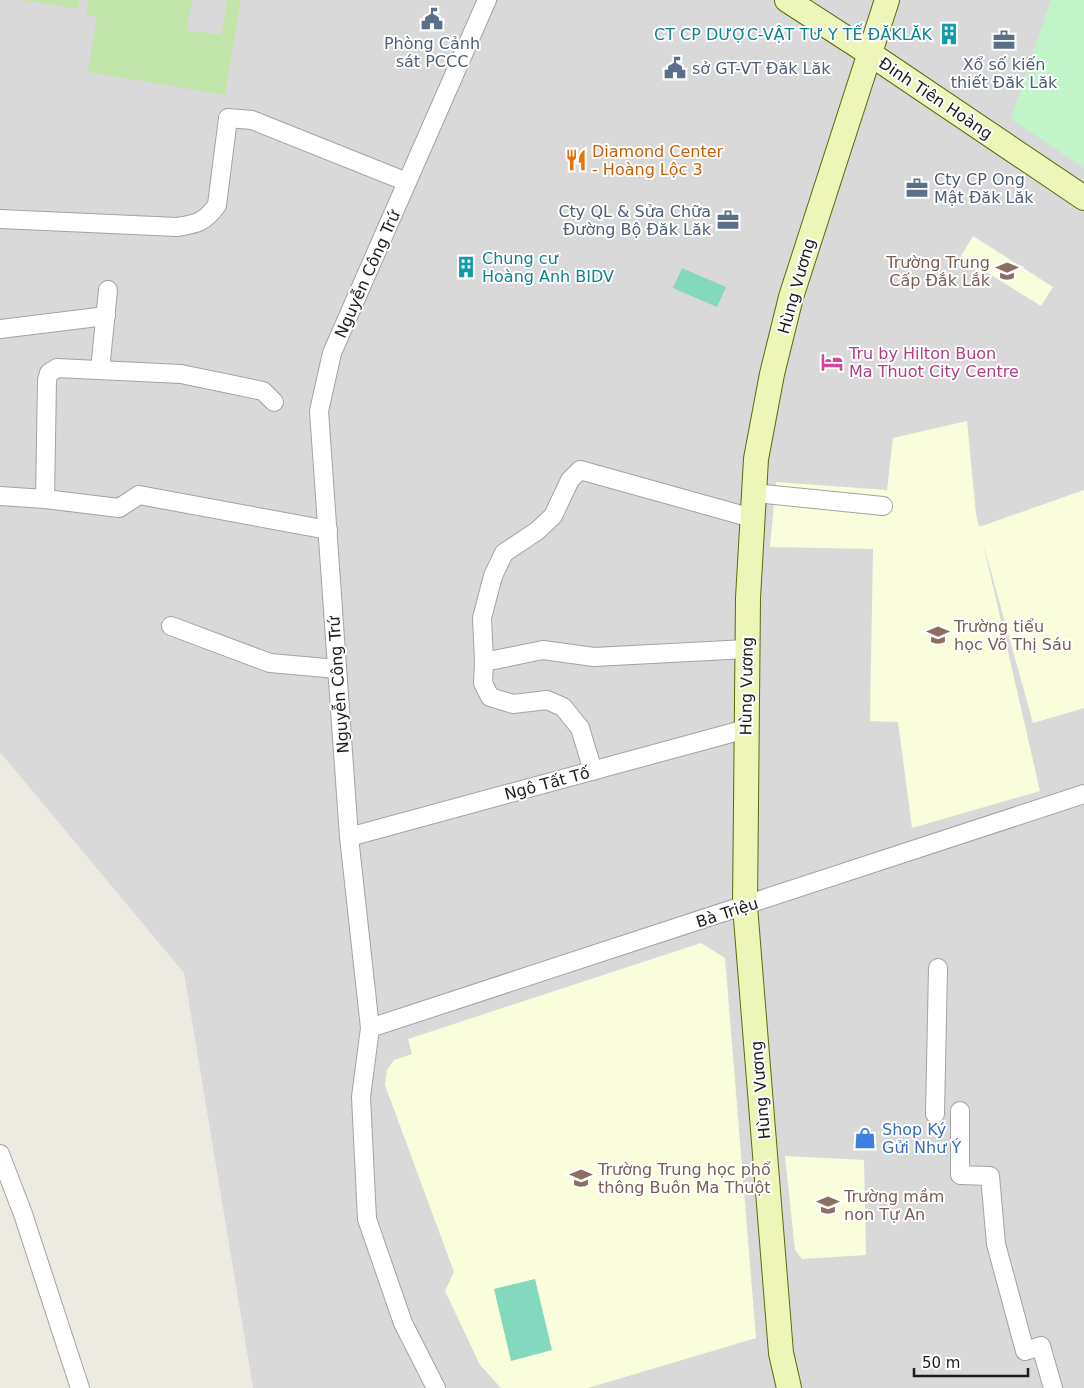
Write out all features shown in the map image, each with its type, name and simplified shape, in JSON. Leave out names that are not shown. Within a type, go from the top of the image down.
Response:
[{"type":"street","name":"Nguyễn Công Trứ","points":[[436,1388],[403,1323],[367,1219],[361,1096],[370,1028],[349,837],[319,410],[332,353],[487,0]]},
{"type":"street","name":"Đinh Tiên Hoàng","points":[[787,0],[1084,198]]},
{"type":"street","name":"Hùng Vương","points":[[789,1388],[781,1353],[745,906],[748,598],[756,459],[772,374],[791,297],[887,0]]},
{"type":"street","points":[[0,219],[177,227],[192,225],[209,216],[217,205],[228,118],[252,120],[407,182]]},
{"type":"street","points":[[100,370],[108,290]]},
{"type":"street","points":[[0,329],[106,316]]},
{"type":"street","points":[[46,499],[45,405],[47,380],[49,373],[57,368],[181,374],[262,391],[274,402]]},
{"type":"street","points":[[593,771],[580,728],[563,706],[547,700],[513,704],[490,697],[483,683],[482,618],[493,576],[504,553],[537,531],[553,516],[570,480],[580,470],[752,518]]},
{"type":"street","points":[[754,493],[883,506]]},
{"type":"street","points":[[0,496],[46,499],[119,508],[139,495],[328,530]]},
{"type":"street","points":[[171,626],[270,664],[337,669]]},
{"type":"street","points":[[484,662],[543,650],[594,657],[747,649]]},
{"type":"street","name":"Ngô Tất Tố","points":[[349,837],[746,729]]},
{"type":"street","name":"Bà Triệu","points":[[370,1028],[1084,794]]},
{"type":"street","points":[[935,1114],[938,968]]},
{"type":"street","points":[[960,1111],[960,1175],[990,1176],[996,1244],[1025,1350],[1041,1346],[1053,1388]]},
{"type":"street","points":[[0,1154],[26,1223],[80,1388]]},
{"type":"shaded area","points":[[0,0],[1084,0],[1084,1388],[253,1388],[184,973],[0,752]]},
{"type":"shaded area","name":"Trường Trung Cấp Đắk Lắk","points":[[973,236],[1053,287],[1041,306],[961,256]]},
{"type":"shaded area","name":"Trường tiểu học Võ Thị Sáu","points":[[967,421],[976,514],[979,527],[1084,490],[1084,708],[1033,723],[983,543],[1040,791],[912,828],[898,722],[870,721],[873,549],[770,547],[776,482],[887,490],[893,438]]},
{"type":"shaded area","name":"Trường Trung học phổ thông Buôn Ma Thuột","points":[[701,943],[725,958],[756,1338],[588,1388],[501,1388],[480,1365],[445,1291],[454,1272],[385,1085],[387,1070],[394,1060],[412,1054],[408,1039]]},
{"type":"shaded area","name":"Trường mầm non Tự An","points":[[785,1156],[864,1160],[866,1255],[802,1259],[795,1250]]},
{"type":"green space","points":[[22,0],[79,0],[78,9]]},
{"type":"green space","points":[[88,0],[192,0],[187,30],[221,35],[227,0],[241,0],[225,95],[88,72],[97,17],[86,15]]},
{"type":"green space","points":[[1051,0],[1084,0],[1084,168],[1011,119]]},
{"type":"green space","points":[[682,268],[726,287],[717,307],[673,288]]},
{"type":"green space","points":[[535,1279],[552,1350],[511,1361],[494,1289]]},
{"type":"place","name":"Phòng Cảnh sát PCCC","points":[[432,19]]},
{"type":"place","name":"CT CP DƯỢC-VẬT TƯ Y TẾ ĐĂKLĂK","points":[[949,34]]},
{"type":"place","name":"Xổ số kiến thiết Đăk Lăk","points":[[1004,40]]},
{"type":"place","name":"sở GT-VT Đăk Lăk","points":[[675,68]]},
{"type":"place","name":"Diamond Center - Hoàng Lộc 3","points":[[576,160]]},
{"type":"place","name":"Cty CP Ong Mật Đăk Lăk","points":[[917,188]]},
{"type":"place","name":"Cty QL & Sửa Chữa Đường Bộ Đăk Lăk","points":[[728,220]]},
{"type":"place","name":"Chung cư Hoàng Anh BIDV","points":[[466,267]]},
{"type":"place","name":"Trường Trung Cấp Đắk Lắk","points":[[1007,271]]},
{"type":"place","name":"Tru by Hilton Buon Ma Thuot City Centre","points":[[832,362]]},
{"type":"place","name":"Trường tiểu học Võ Thị Sáu","points":[[938,635]]},
{"type":"place","name":"Shop Ký Gửi Như Ý","points":[[865,1138]]},
{"type":"place","name":"Trường Trung học phổ thông Buôn Ma Thuột","points":[[581,1178]]},
{"type":"place","name":"Trường mầm non Tự An","points":[[828,1205]]}]
